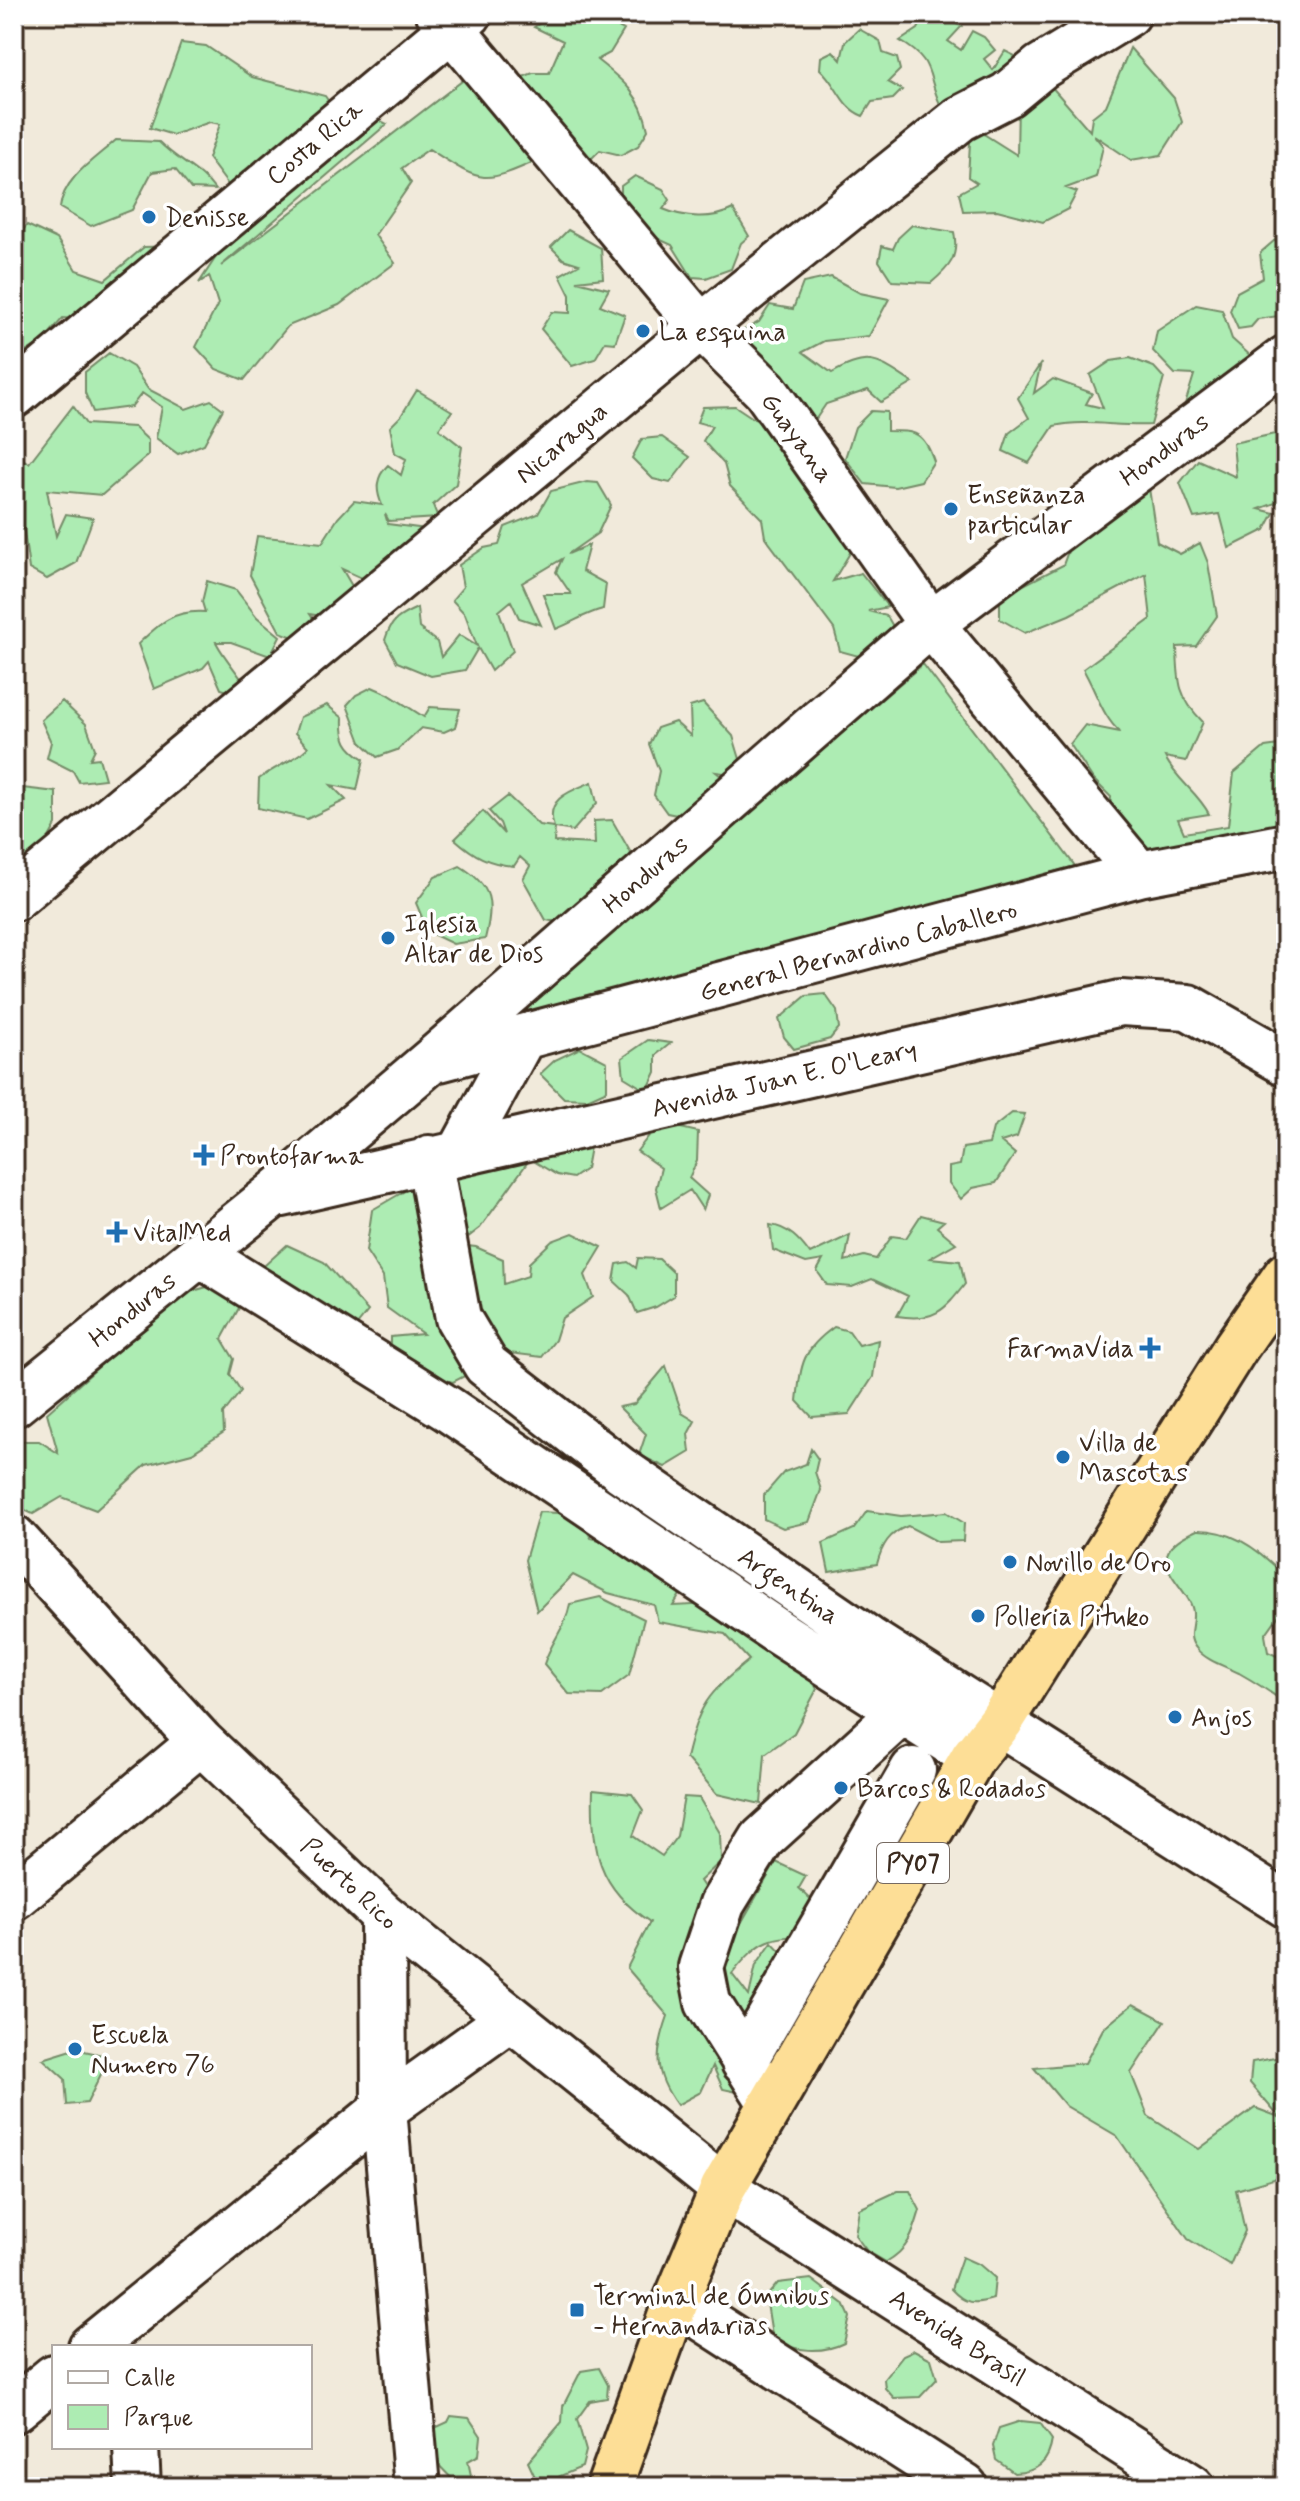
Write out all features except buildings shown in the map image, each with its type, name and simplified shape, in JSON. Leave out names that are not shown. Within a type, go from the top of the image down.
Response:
[{"type":"highway","name":"PY07","points":[[609,2487],[676,2301],[723,2188],[963,1774],[1001,1721],[1236,1347],[1286,1275]]},
{"type":"street","name":"Nicaragua","points":[[14,898],[701,327],[960,119],[1007,95],[1041,67],[1128,14]]},
{"type":"street","name":"Guayana","points":[[453,18],[701,327],[765,390],[931,624],[1139,874]]},
{"type":"street","name":"Costa Rica","points":[[14,395],[453,18]]},
{"type":"street","name":"Honduras","points":[[14,1404],[272,1196],[431,1061],[931,624],[1286,358]]},
{"type":"street","name":"General Bernardino Caballero","points":[[431,1061],[1139,874],[1286,846]]},
{"type":"street","name":"Avenida Juan E. O'Leary","points":[[272,1196],[445,1154],[1121,1003],[1188,1007],[1286,1063]]},
{"type":"street","points":[[445,1154],[523,1037]]},
{"type":"street","name":"Argentina","points":[[445,1154],[458,1318],[486,1365],[651,1491],[868,1639],[1286,1905]]},
{"type":"street","name":"Argentina","points":[[199,1254],[448,1409],[902,1712],[963,1774]]},
{"type":"street","name":"Puerto Rico","points":[[14,1538],[201,1742],[383,1915],[723,2188]]},
{"type":"street","points":[[771,2103],[708,2003],[701,1967],[722,1904],[762,1839],[902,1712]]},
{"type":"street","points":[[14,1897],[201,1742]]},
{"type":"street","points":[[860,1747],[913,1770],[963,1774]]},
{"type":"street","points":[[744,2062],[913,1770]]},
{"type":"street","points":[[383,1915],[384,2109],[417,2487]]},
{"type":"street","points":[[96,2345],[129,2332],[384,2109],[511,2018]]},
{"type":"street","name":"Avenida Brasil","points":[[723,2188],[1192,2487]]},
{"type":"street","points":[[676,2301],[965,2487]]},
{"type":"street","points":[[14,2410],[52,2379]]},
{"type":"street","points":[[136,2449],[138,2487]]},
{"type":"green space","points":[[553,14],[641,14],[635,19],[615,15],[604,19],[624,30],[610,53],[597,60],[636,98],[648,130],[638,146],[621,155],[600,150],[576,174],[515,80],[533,73],[549,73],[563,41],[534,27]]},
{"type":"green space","points":[[926,14],[962,26],[948,41],[961,50],[972,31],[984,37],[995,50],[984,59],[993,70],[1005,51],[1021,59],[957,108],[940,104],[928,68],[919,55],[900,41],[918,29]]},
{"type":"green space","points":[[859,29],[880,41],[883,53],[897,58],[900,70],[888,82],[902,90],[893,99],[872,102],[863,116],[849,107],[820,69],[821,57],[833,51],[841,60],[845,42]]},
{"type":"green space","points":[[181,43],[206,46],[252,77],[325,96],[336,112],[360,111],[387,124],[221,266],[470,75],[538,160],[504,174],[482,177],[471,174],[429,149],[402,168],[411,183],[375,235],[395,263],[339,305],[288,326],[244,380],[216,369],[196,347],[218,304],[209,276],[199,283],[254,199],[232,190],[208,158],[220,124],[210,122],[173,135],[150,128]]},
{"type":"green space","points":[[1130,48],[1174,98],[1182,122],[1161,155],[1131,160],[1094,135],[1103,146],[1096,177],[1066,188],[1077,192],[1068,209],[1043,222],[997,210],[963,211],[959,193],[977,183],[968,177],[971,126],[1017,155],[1018,102],[1051,86],[1090,131],[1092,117],[1106,106]]},
{"type":"green space","points":[[116,140],[159,142],[215,190],[191,189],[175,169],[152,172],[132,210],[91,226],[60,208],[62,197],[74,178]]},
{"type":"green space","points":[[635,176],[663,189],[670,200],[663,209],[671,212],[707,216],[733,209],[749,236],[741,243],[731,269],[706,278],[692,277],[672,245],[639,230],[621,201],[621,186]]},
{"type":"green space","points":[[27,225],[57,239],[76,270],[105,280],[144,247],[182,246],[98,321],[63,318],[43,341],[16,358],[14,241]]},
{"type":"green space","points":[[912,225],[954,232],[952,261],[931,283],[892,281],[879,261],[882,246],[893,249],[898,238]]},
{"type":"green space","points":[[568,230],[601,248],[603,278],[577,281],[609,289],[600,305],[625,315],[615,343],[605,342],[595,359],[572,366],[541,329],[552,312],[570,313],[570,295],[560,275],[579,264],[563,259],[551,247]]},
{"type":"green space","points":[[1275,240],[1286,259],[1286,315],[1258,319],[1251,327],[1238,329],[1230,311],[1237,292],[1263,278],[1260,253]]},
{"type":"green space","points":[[831,277],[860,293],[889,299],[869,336],[824,341],[803,352],[832,373],[866,361],[882,364],[913,383],[881,402],[868,390],[826,404],[809,429],[782,390],[777,371],[744,358],[735,335],[759,322],[770,305],[793,309],[803,283]]},
{"type":"green space","points":[[1196,305],[1222,310],[1232,339],[1253,358],[1181,417],[1194,375],[1175,374],[1153,351],[1157,331]]},
{"type":"green space","points":[[109,353],[133,367],[148,389],[186,409],[211,400],[223,409],[204,444],[178,454],[156,438],[162,407],[142,393],[131,407],[93,412],[85,393],[85,372]]},
{"type":"green space","points":[[1130,358],[1154,367],[1164,378],[1151,425],[1078,423],[1054,426],[1029,463],[1003,451],[1009,433],[1029,418],[1018,398],[1041,363],[1034,393],[1053,379],[1092,393],[1086,404],[1103,408],[1090,375],[1111,361]]},
{"type":"green space","points":[[417,390],[452,411],[439,429],[462,447],[456,484],[433,505],[438,518],[389,521],[385,514],[388,524],[426,529],[364,579],[342,569],[359,598],[346,620],[310,614],[326,638],[306,642],[280,632],[250,575],[257,536],[322,543],[338,518],[354,501],[382,505],[378,494],[381,474],[388,465],[401,475],[406,459],[395,453],[390,427],[401,416]]},
{"type":"green space","points":[[73,406],[86,424],[134,427],[148,440],[148,455],[102,495],[47,490],[56,536],[66,514],[93,518],[76,563],[47,579],[29,569],[24,532],[14,511],[14,454],[29,463]]},
{"type":"green space","points":[[735,406],[765,426],[859,538],[833,581],[861,573],[888,607],[868,611],[887,616],[898,635],[862,657],[840,651],[834,629],[765,537],[762,519],[730,486],[724,464],[703,441],[712,426],[697,422],[703,407]]},
{"type":"green space","points":[[871,411],[887,412],[887,431],[912,433],[927,444],[934,461],[921,481],[895,487],[865,484],[845,458],[855,427]]},
{"type":"green space","points":[[1284,432],[1286,499],[1259,509],[1274,513],[1265,530],[1229,548],[1220,514],[1194,518],[1180,483],[1198,460],[1236,477],[1233,443]]},
{"type":"green space","points":[[662,437],[690,457],[670,483],[653,479],[632,458],[642,439]]},
{"type":"green space","points":[[1126,479],[1149,488],[1157,542],[1180,554],[1200,543],[1208,563],[1217,616],[1196,646],[1177,647],[1184,697],[1203,722],[1186,761],[1165,757],[1209,814],[1178,819],[1184,833],[1228,826],[1234,773],[1265,747],[1286,744],[1286,833],[1246,831],[1221,843],[1166,851],[1134,848],[1108,819],[1111,797],[1093,779],[1070,744],[1085,725],[1120,732],[1104,711],[1083,669],[1151,619],[1146,574],[1069,615],[1025,633],[1000,619],[1000,597],[1063,565],[1074,535]]},
{"type":"green space","points":[[587,482],[598,483],[611,505],[598,533],[568,554],[589,545],[582,571],[606,584],[603,609],[556,629],[543,594],[571,594],[556,572],[562,559],[522,583],[541,625],[519,618],[511,601],[499,611],[513,651],[491,671],[478,648],[465,670],[431,676],[397,662],[385,640],[387,633],[396,620],[417,608],[419,628],[437,642],[441,657],[459,635],[477,646],[465,614],[452,600],[463,587],[459,565],[484,548],[499,545],[505,527],[538,514],[551,491]]},
{"type":"green space","points":[[207,581],[236,590],[257,617],[280,636],[270,656],[231,642],[216,642],[253,698],[221,689],[209,661],[203,668],[154,689],[138,644],[168,619],[184,613],[205,612],[202,602]]},
{"type":"green space","points":[[923,664],[1075,866],[512,1024],[540,991]]},
{"type":"green space","points":[[372,687],[424,717],[430,707],[460,709],[455,727],[444,732],[421,728],[397,750],[377,757],[361,742],[347,705],[356,695]]},
{"type":"green space","points":[[62,701],[86,724],[95,749],[90,759],[99,758],[105,779],[79,782],[73,771],[47,758],[51,742],[41,720]]},
{"type":"green space","points":[[703,703],[733,736],[740,759],[731,774],[716,772],[731,784],[706,821],[667,813],[654,795],[659,771],[649,744],[657,728],[675,722],[691,736],[690,707]]},
{"type":"green space","points":[[327,705],[343,718],[346,742],[364,759],[357,790],[331,785],[346,800],[307,819],[258,808],[259,779],[308,747],[295,733],[300,717]]},
{"type":"green space","points":[[592,782],[597,803],[573,831],[555,828],[554,842],[595,844],[594,821],[612,820],[631,853],[619,882],[563,923],[546,920],[523,879],[530,866],[520,857],[514,866],[489,861],[455,839],[483,811],[504,834],[500,823],[489,811],[508,796],[539,825],[554,827],[553,809],[561,797]]},
{"type":"green space","points":[[14,787],[56,792],[56,825],[38,857],[14,887]]},
{"type":"green space","points":[[460,866],[485,888],[490,915],[485,939],[453,944],[428,932],[416,903],[435,877]]},
{"type":"green space","points":[[825,994],[837,1011],[839,1028],[830,1039],[794,1049],[784,1037],[779,1019],[806,996]]},
{"type":"green space","points":[[648,1040],[671,1043],[656,1055],[656,1072],[647,1091],[624,1077],[622,1058]]},
{"type":"green space","points":[[580,1048],[607,1062],[607,1090],[587,1099],[564,1098],[540,1074],[555,1060]]},
{"type":"green space","points":[[1012,1113],[1025,1114],[1017,1137],[1001,1142],[1015,1154],[996,1183],[973,1188],[961,1199],[949,1183],[949,1167],[960,1165],[963,1148],[989,1144],[993,1128]]},
{"type":"green space","points":[[668,1125],[698,1132],[697,1161],[689,1178],[708,1195],[703,1210],[690,1190],[661,1208],[656,1188],[661,1168],[637,1151],[652,1132]]},
{"type":"green space","points":[[572,1135],[590,1147],[586,1169],[573,1178],[557,1175],[530,1159],[480,1228],[458,1245],[476,1247],[503,1259],[504,1284],[528,1276],[529,1263],[552,1241],[573,1233],[602,1247],[585,1275],[593,1297],[562,1318],[555,1340],[542,1357],[501,1352],[486,1365],[453,1382],[390,1367],[390,1337],[423,1334],[387,1308],[383,1277],[366,1251],[372,1210],[443,1169],[534,1154],[554,1158]]},
{"type":"green space","points":[[921,1215],[944,1221],[937,1227],[956,1243],[930,1258],[960,1261],[965,1284],[944,1308],[929,1316],[897,1316],[908,1296],[872,1279],[852,1287],[827,1285],[817,1271],[823,1260],[806,1263],[773,1250],[770,1225],[793,1235],[810,1254],[850,1235],[845,1261],[864,1256],[876,1259],[892,1236],[906,1238]]},
{"type":"green space","points":[[287,1245],[324,1262],[368,1311],[349,1335],[254,1275]]},
{"type":"green space","points":[[638,1258],[659,1259],[674,1273],[674,1296],[656,1307],[637,1313],[629,1295],[614,1281],[617,1264],[628,1262],[636,1268]]},
{"type":"green space","points":[[235,1279],[245,1297],[222,1339],[234,1359],[230,1374],[241,1391],[223,1414],[224,1432],[192,1453],[146,1465],[96,1510],[62,1497],[33,1514],[14,1505],[14,1448],[22,1441],[39,1441],[58,1453],[47,1413],[179,1295]]},
{"type":"green space","points":[[834,1327],[849,1331],[859,1345],[878,1340],[873,1377],[849,1414],[812,1417],[797,1401],[802,1367],[815,1343]]},
{"type":"green space","points":[[666,1366],[682,1413],[695,1421],[688,1434],[690,1452],[665,1467],[639,1455],[646,1434],[619,1407],[634,1404]]},
{"type":"green space","points":[[811,1449],[818,1459],[815,1472],[821,1490],[809,1522],[783,1528],[764,1519],[764,1495],[784,1472],[806,1464]]},
{"type":"green space","points":[[867,1511],[901,1516],[946,1512],[964,1523],[963,1541],[938,1542],[908,1526],[887,1540],[877,1564],[829,1572],[823,1543],[854,1529]]},
{"type":"green space","points":[[539,1512],[577,1514],[591,1538],[667,1557],[669,1519],[741,1577],[693,1574],[673,1606],[735,1603],[804,1665],[817,1689],[794,1733],[765,1754],[761,1804],[717,1794],[686,1758],[695,1725],[706,1702],[749,1660],[725,1634],[658,1622],[654,1605],[608,1593],[573,1575],[537,1611],[525,1560]]},
{"type":"green space","points":[[1197,1530],[1223,1533],[1247,1544],[1268,1559],[1286,1578],[1286,1605],[1265,1635],[1268,1652],[1286,1660],[1286,1704],[1245,1676],[1200,1653],[1193,1644],[1190,1603],[1166,1561],[1168,1551],[1178,1540]]},
{"type":"green space","points":[[600,1597],[644,1619],[629,1675],[602,1695],[569,1694],[544,1664],[570,1604]]},
{"type":"green space","points":[[593,1790],[632,1794],[643,1810],[633,1836],[662,1856],[677,1836],[684,1797],[699,1798],[720,1833],[721,1861],[700,1881],[710,1896],[710,1934],[739,1927],[776,1862],[806,1876],[799,1888],[819,1907],[815,1936],[787,1937],[759,1946],[732,1974],[749,1996],[756,1965],[772,1942],[810,1982],[809,1999],[782,2020],[742,2093],[723,2089],[713,2066],[701,2092],[677,2105],[669,2093],[659,2062],[668,2016],[627,1968],[650,1922],[619,1895],[601,1865],[594,1831]]},
{"type":"green space","points":[[1133,2004],[1165,2021],[1131,2073],[1148,2116],[1199,2149],[1255,2108],[1279,2117],[1250,2083],[1252,2062],[1286,2056],[1286,2119],[1283,2119],[1286,2123],[1286,2170],[1273,2179],[1236,2190],[1245,2231],[1230,2265],[1188,2239],[1117,2136],[1066,2106],[1034,2068],[1085,2063],[1103,2029]]},
{"type":"green space","points":[[75,2049],[103,2055],[104,2068],[87,2103],[67,2105],[65,2079],[43,2059]]},
{"type":"green space","points":[[898,2191],[910,2191],[920,2210],[909,2240],[900,2252],[886,2262],[867,2251],[855,2235],[859,2209]]},
{"type":"green space","points":[[962,2257],[980,2265],[995,2278],[993,2299],[970,2302],[951,2289]]},
{"type":"green space","points":[[811,2279],[844,2304],[850,2317],[844,2343],[827,2349],[809,2350],[773,2341],[766,2297],[778,2283]]},
{"type":"green space","points":[[914,2350],[931,2359],[937,2379],[920,2397],[894,2398],[885,2388],[884,2379],[903,2355]]},
{"type":"green space","points":[[599,2368],[608,2385],[607,2398],[590,2401],[577,2419],[586,2451],[582,2467],[558,2477],[535,2477],[528,2462],[562,2422],[563,2406],[581,2371]]},
{"type":"green space","points":[[451,2416],[469,2418],[481,2436],[479,2455],[468,2461],[472,2480],[458,2485],[429,2455],[426,2432],[448,2422]]},
{"type":"green space","points":[[1021,2421],[1040,2423],[1052,2440],[1048,2455],[1040,2465],[1029,2471],[1014,2473],[996,2460],[993,2446],[999,2428]]},
{"type":"place","name":"Denisse","points":[[149,217]]},
{"type":"place","name":"La esquina","points":[[643,331]]},
{"type":"place","name":"Enseñanza particular","points":[[951,509]]},
{"type":"place","name":"Iglesia Altar de Dios","points":[[388,938]]},
{"type":"place","name":"Prontofarma","points":[[204,1155]]},
{"type":"place","name":"VitalMed","points":[[117,1232]]},
{"type":"place","name":"FarmaVida","points":[[1150,1348]]},
{"type":"place","name":"Villa de Mascotas","points":[[1063,1457]]},
{"type":"place","name":"Novillo de Oro","points":[[1010,1562]]},
{"type":"place","name":"Polleria Pituko","points":[[978,1616]]},
{"type":"place","name":"Anjos","points":[[1175,1717]]},
{"type":"place","name":"Barcos & Rodados","points":[[841,1788]]},
{"type":"place","name":"Escuela Numero 76","points":[[75,2049]]},
{"type":"place","name":"Terminal de Ómnibus - Hernandarias","points":[[577,2310]]}]
